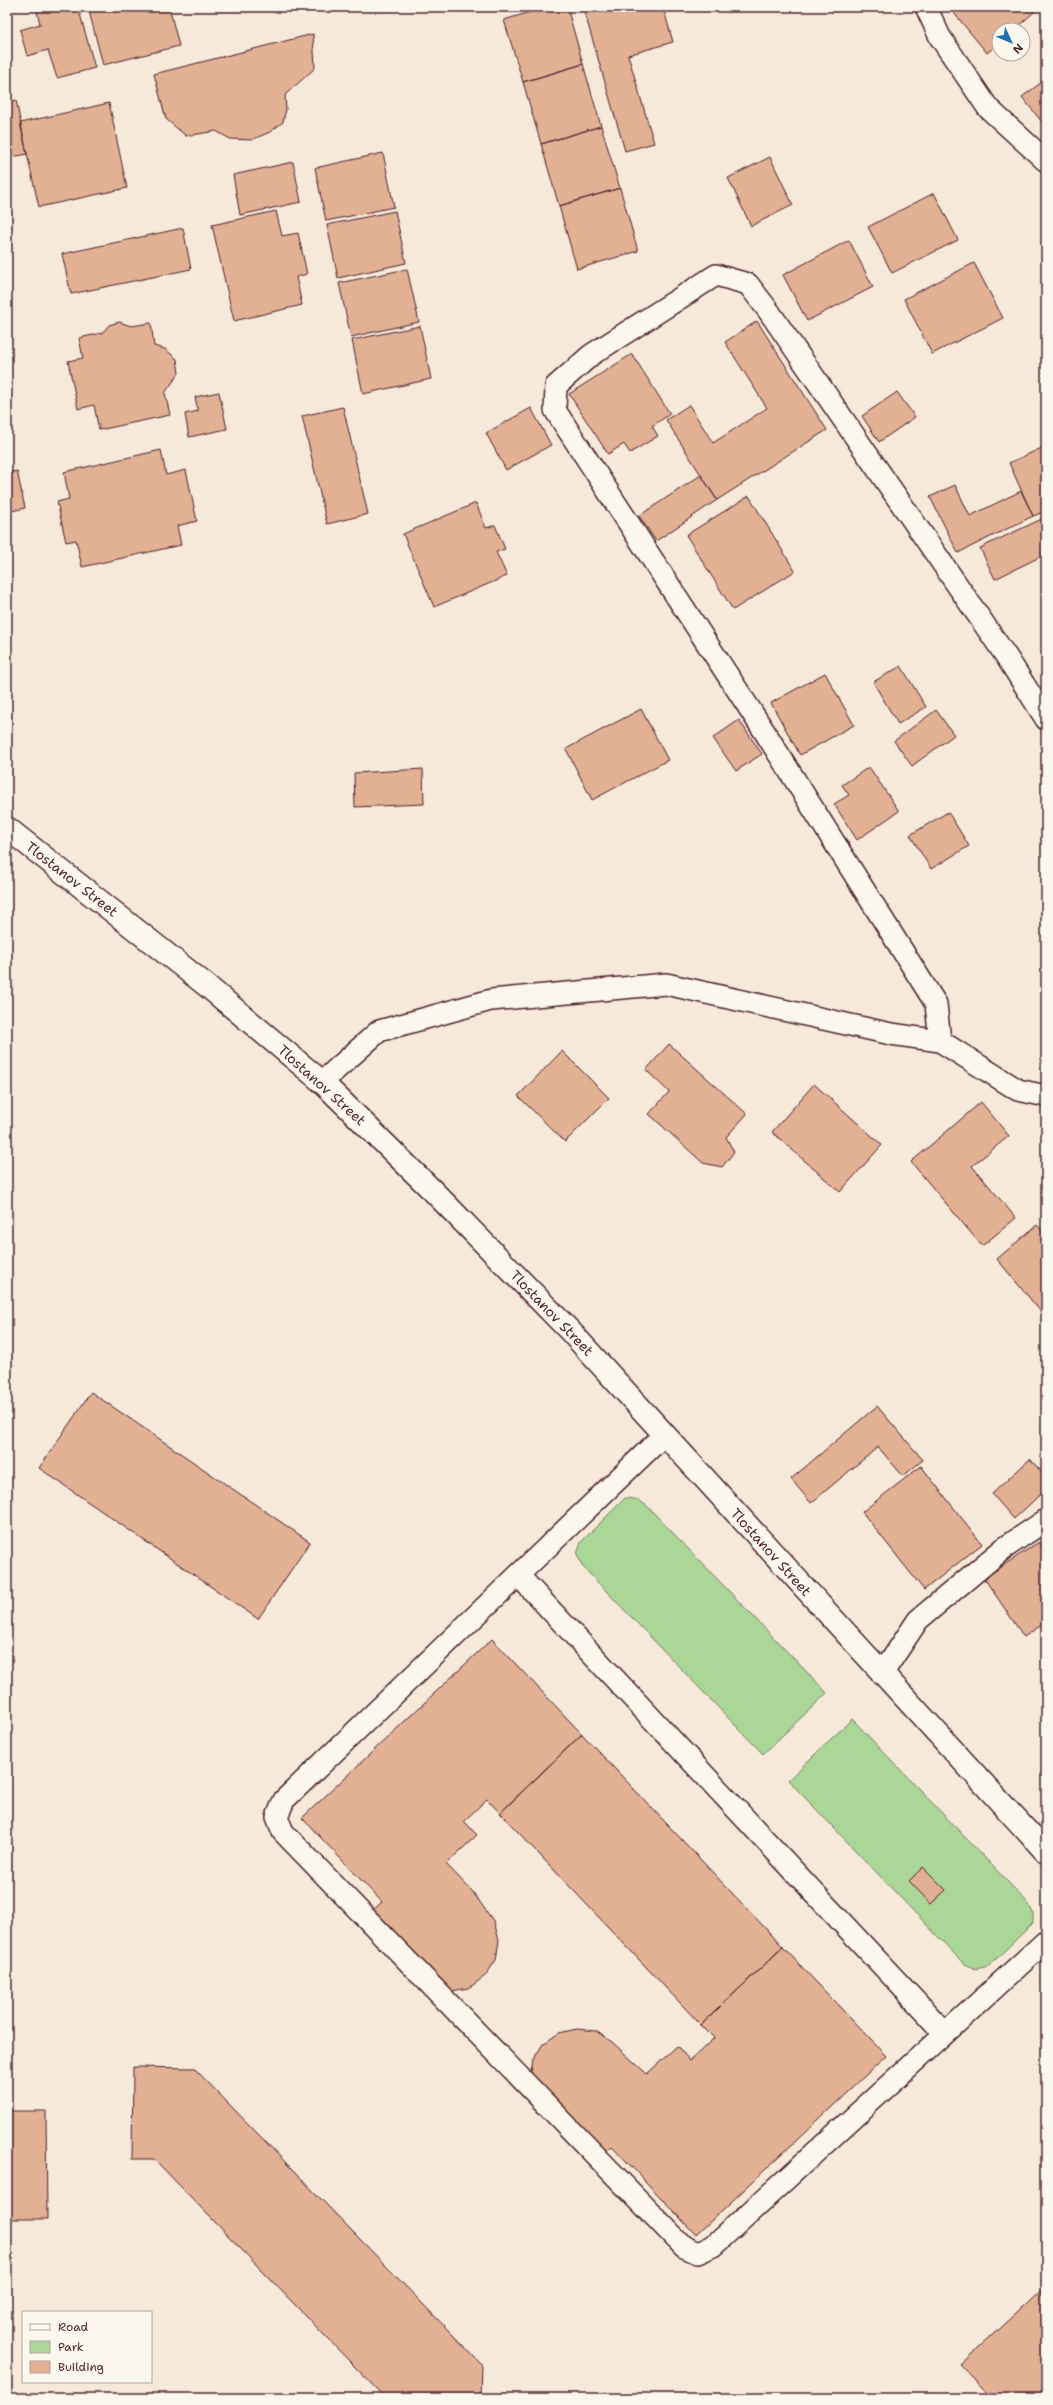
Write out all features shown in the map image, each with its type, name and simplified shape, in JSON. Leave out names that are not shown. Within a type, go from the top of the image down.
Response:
[{"type":"main road","name":"Tlostanov Street","points":[[7,828],[206,985],[322,1082],[434,1192],[532,1292],[1046,1852]]},
{"type":"lane","points":[[926,7],[940,37],[988,108],[1046,161]]},
{"type":"lane","points":[[940,1041],[936,1004],[766,734],[556,410],[556,386],[591,355],[716,275],[748,284],[768,310],[1006,656],[1046,719]]},
{"type":"lane","points":[[322,1082],[379,1031],[491,1000],[666,984],[891,1034],[940,1041],[1018,1090],[1046,1096]]},
{"type":"lane","points":[[664,1435],[284,1800],[277,1817],[284,1832],[684,2247],[698,2254],[713,2246],[1046,1941]]},
{"type":"lane","points":[[882,1674],[918,1620],[1003,1549],[1046,1520]]},
{"type":"lane","points":[[518,1575],[945,2034]]},
{"type":"green space","points":[[625,1498],[635,1499],[646,1505],[827,1693],[763,1754],[582,1566],[577,1554],[581,1542]]},
{"type":"green space","points":[[852,1719],[1028,1903],[1033,1913],[1033,1923],[989,1966],[976,1969],[964,1964],[788,1780]]},
{"type":"building","points":[[36,7],[78,7],[95,68],[57,78],[48,50],[27,56],[20,30],[40,24]]},
{"type":"building","points":[[88,7],[169,7],[179,46],[103,65]]},
{"type":"building","points":[[547,7],[567,7],[583,64],[523,82],[504,20]]},
{"type":"building","points":[[583,7],[663,7],[673,42],[628,55],[654,143],[625,151]]},
{"type":"building","points":[[949,7],[1032,7],[1035,11],[1023,22],[991,22],[991,50],[987,53]]},
{"type":"building","points":[[313,34],[315,68],[285,95],[286,109],[283,122],[270,132],[251,140],[230,139],[216,131],[186,136],[166,119],[154,74]]},
{"type":"building","points":[[583,64],[601,126],[541,144],[523,82]]},
{"type":"building","points":[[1046,79],[1046,127],[1022,97]]},
{"type":"building","points":[[16,100],[27,154],[7,158],[7,102]]},
{"type":"building","points":[[109,103],[127,188],[39,207],[20,123]]},
{"type":"building","points":[[601,126],[620,188],[559,206],[541,144]]},
{"type":"building","points":[[383,153],[394,207],[326,221],[315,168]]},
{"type":"building","points":[[770,157],[793,205],[751,226],[728,178]]},
{"type":"building","points":[[293,162],[301,202],[240,215],[233,175]]},
{"type":"building","points":[[620,188],[638,251],[577,269],[559,206]]},
{"type":"building","points":[[934,193],[958,240],[892,273],[868,227]]},
{"type":"building","points":[[276,211],[282,236],[298,233],[307,274],[296,277],[302,305],[234,321],[212,225]]},
{"type":"building","points":[[395,211],[406,263],[338,278],[327,225]]},
{"type":"building","points":[[183,228],[191,269],[71,294],[62,254]]},
{"type":"building","points":[[849,240],[873,287],[807,321],[783,275]]},
{"type":"building","points":[[974,263],[1003,318],[932,354],[904,299]]},
{"type":"building","points":[[407,269],[419,322],[351,337],[339,283]]},
{"type":"building","points":[[757,321],[827,430],[717,500],[666,420],[689,405],[713,443],[767,408],[725,342]]},
{"type":"building","points":[[119,322],[131,326],[151,323],[154,346],[165,349],[177,359],[179,373],[165,393],[170,415],[99,430],[94,405],[78,409],[68,361],[83,358],[79,338],[102,333],[109,325]]},
{"type":"building","points":[[420,326],[431,379],[363,394],[352,340]]},
{"type":"building","points":[[632,354],[670,414],[652,426],[658,436],[630,453],[624,444],[608,454],[569,394]]},
{"type":"building","points":[[219,392],[227,429],[189,437],[185,414],[198,411],[195,397]]},
{"type":"building","points":[[897,392],[915,417],[879,442],[862,416]]},
{"type":"building","points":[[343,407],[368,514],[327,524],[302,416]]},
{"type":"building","points":[[531,408],[551,445],[506,470],[486,433]]},
{"type":"building","points":[[1046,446],[1046,511],[1033,516],[1009,463]]},
{"type":"building","points":[[161,450],[166,475],[186,470],[197,521],[177,526],[181,545],[82,567],[76,540],[66,542],[57,502],[69,499],[64,472]]},
{"type":"building","points":[[17,471],[25,508],[7,512],[7,473]]},
{"type":"building","points":[[701,475],[717,500],[656,541],[639,516]]},
{"type":"building","points":[[955,485],[970,516],[1021,491],[1033,516],[958,553],[930,497]]},
{"type":"building","points":[[749,496],[795,571],[733,610],[686,535]]},
{"type":"building","points":[[476,503],[486,528],[495,525],[505,549],[496,552],[507,576],[434,607],[403,534]]},
{"type":"building","points":[[1046,517],[1046,554],[995,579],[980,548]]},
{"type":"building","points":[[901,666],[926,707],[898,724],[873,682]]},
{"type":"building","points":[[825,673],[854,725],[800,755],[771,703]]},
{"type":"building","points":[[641,709],[668,760],[592,800],[566,749]]},
{"type":"building","points":[[936,710],[954,735],[912,766],[894,741]]},
{"type":"building","points":[[739,720],[762,754],[736,771],[713,738]]},
{"type":"building","points":[[869,767],[899,811],[857,840],[834,804],[849,795],[842,785]]},
{"type":"building","points":[[423,769],[424,804],[355,807],[354,773]]},
{"type":"building","points":[[948,812],[969,846],[931,869],[910,835]]},
{"type":"building","points":[[669,1044],[747,1114],[726,1137],[734,1152],[722,1167],[703,1163],[649,1114],[669,1092],[646,1070]]},
{"type":"building","points":[[562,1051],[609,1098],[565,1142],[518,1096]]},
{"type":"building","points":[[814,1084],[882,1145],[840,1192],[772,1132]]},
{"type":"building","points":[[981,1102],[1009,1136],[972,1166],[1016,1218],[982,1246],[911,1162]]},
{"type":"building","points":[[1037,1225],[1046,1236],[1046,1318],[997,1259]]},
{"type":"building","points":[[91,1392],[310,1542],[258,1619],[39,1468]]},
{"type":"building","points":[[877,1406],[923,1460],[903,1476],[878,1447],[811,1503],[791,1479]]},
{"type":"building","points":[[1030,1459],[1046,1477],[1046,1489],[1014,1519],[992,1494]]},
{"type":"building","points":[[921,1466],[982,1544],[924,1590],[862,1512]]},
{"type":"building","points":[[1039,1542],[1046,1553],[1046,1622],[1024,1637],[984,1578]]},
{"type":"building","points":[[492,1639],[582,1734],[500,1813],[487,1799],[464,1821],[477,1835],[446,1864],[472,1891],[494,1922],[499,1940],[496,1960],[485,1976],[469,1988],[451,1991],[361,1921],[382,1902],[302,1818]]},
{"type":"building","points":[[582,1734],[783,1947],[701,2025],[500,1813]]},
{"type":"building","points":[[923,1867],[946,1890],[931,1904],[909,1881]]},
{"type":"building","points":[[783,1947],[886,2056],[696,2235],[612,2146],[591,2165],[530,2079],[533,2060],[543,2044],[559,2033],[577,2029],[596,2031],[612,2042],[647,2074],[677,2046],[690,2061],[714,2038],[701,2025]]},
{"type":"building","points":[[133,2067],[194,2068],[482,2365],[481,2398],[385,2398],[154,2159],[132,2159]]},
{"type":"building","points":[[7,2111],[46,2111],[47,2219],[7,2219]]},
{"type":"building","points":[[1046,2285],[1046,2398],[991,2398],[960,2365]]}]
